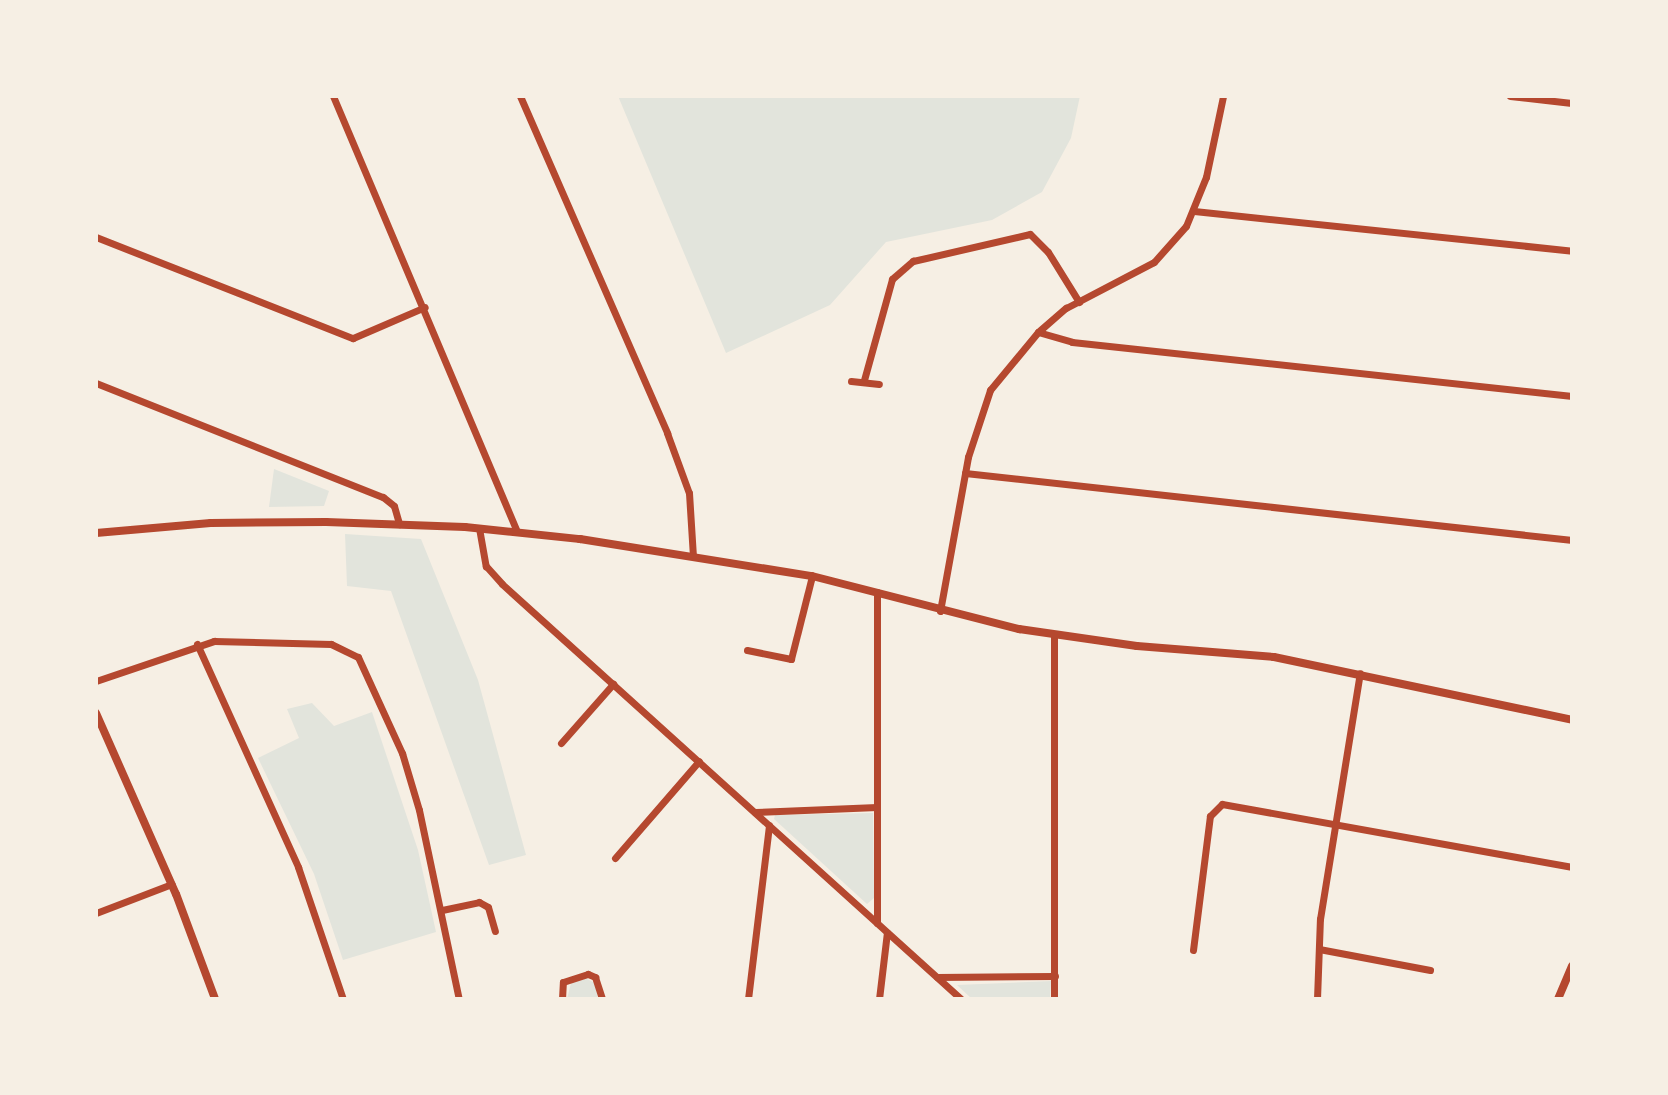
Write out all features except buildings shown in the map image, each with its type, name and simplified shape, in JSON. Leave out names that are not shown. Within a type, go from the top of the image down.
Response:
[{"type":"street","points":[[333,96],[425,307],[517,531]]},
{"type":"street","points":[[520,96],[667,433],[689,493],[693,556]]},
{"type":"street","points":[[940,611],[965,473],[990,390],[1038,332],[1079,302],[1154,262],[1194,211],[1223,96]]},
{"type":"street","points":[[1510,96],[1572,103]]},
{"type":"street","points":[[1194,211],[1572,251]]},
{"type":"street","points":[[864,380],[892,279],[913,261],[983,249],[1030,234],[1048,252],[1079,302]]},
{"type":"street","points":[[96,237],[353,338],[425,307]]},
{"type":"street","points":[[1038,332],[1072,342],[1572,396]]},
{"type":"street","points":[[851,381],[879,384]]},
{"type":"street","points":[[96,383],[383,497],[394,506],[399,524]]},
{"type":"street","points":[[965,473],[1572,540]]},
{"type":"street","points":[[96,533],[211,523],[399,524],[517,531],[812,576],[858,586],[940,611],[1054,635],[1274,657],[1572,720]]},
{"type":"street","points":[[479,528],[486,566],[961,999]]},
{"type":"street","points":[[747,650],[791,659],[812,576]]},
{"type":"street","points":[[877,592],[877,923]]},
{"type":"street","points":[[1054,635],[1054,999]]},
{"type":"street","points":[[197,644],[298,867],[343,999]]},
{"type":"street","points":[[96,681],[197,644],[331,644],[358,657],[402,753],[442,910],[459,999]]},
{"type":"street","points":[[1317,999],[1319,949],[1335,823],[1360,673]]},
{"type":"street","points":[[561,743],[613,684]]},
{"type":"street","points":[[96,713],[172,884],[215,999]]},
{"type":"street","points":[[615,858],[699,761]]},
{"type":"street","points":[[1193,950],[1215,808],[1231,804],[1572,867]]},
{"type":"street","points":[[754,812],[877,807]]},
{"type":"street","points":[[748,999],[769,825]]},
{"type":"street","points":[[96,913],[172,884]]},
{"type":"street","points":[[442,910],[479,902],[488,907],[495,931]]},
{"type":"street","points":[[879,999],[887,932]]},
{"type":"street","points":[[1319,949],[1430,970]]},
{"type":"street","points":[[1558,999],[1572,966]]},
{"type":"street","points":[[562,999],[563,982],[588,974],[595,977],[602,999]]},
{"type":"street","points":[[937,977],[1055,976]]},
{"type":"shaded area","points":[[618,96],[1080,96],[1071,138],[1042,192],[992,220],[886,242],[830,305],[726,353]]},
{"type":"shaded area","points":[[274,469],[329,491],[324,506],[269,507]]},
{"type":"shaded area","points":[[345,534],[421,539],[478,680],[526,855],[489,865],[391,591],[347,586]]},
{"type":"shaded area","points":[[312,703],[334,726],[372,712],[418,850],[436,932],[343,960],[314,874],[258,758],[299,738],[287,709]]},
{"type":"shaded area","points":[[873,813],[874,898],[867,904],[774,819],[775,815]]},
{"type":"shaded area","points":[[585,978],[595,983],[598,999],[567,999],[571,983]]},
{"type":"shaded area","points":[[1051,981],[1050,999],[972,999],[957,985]]}]
